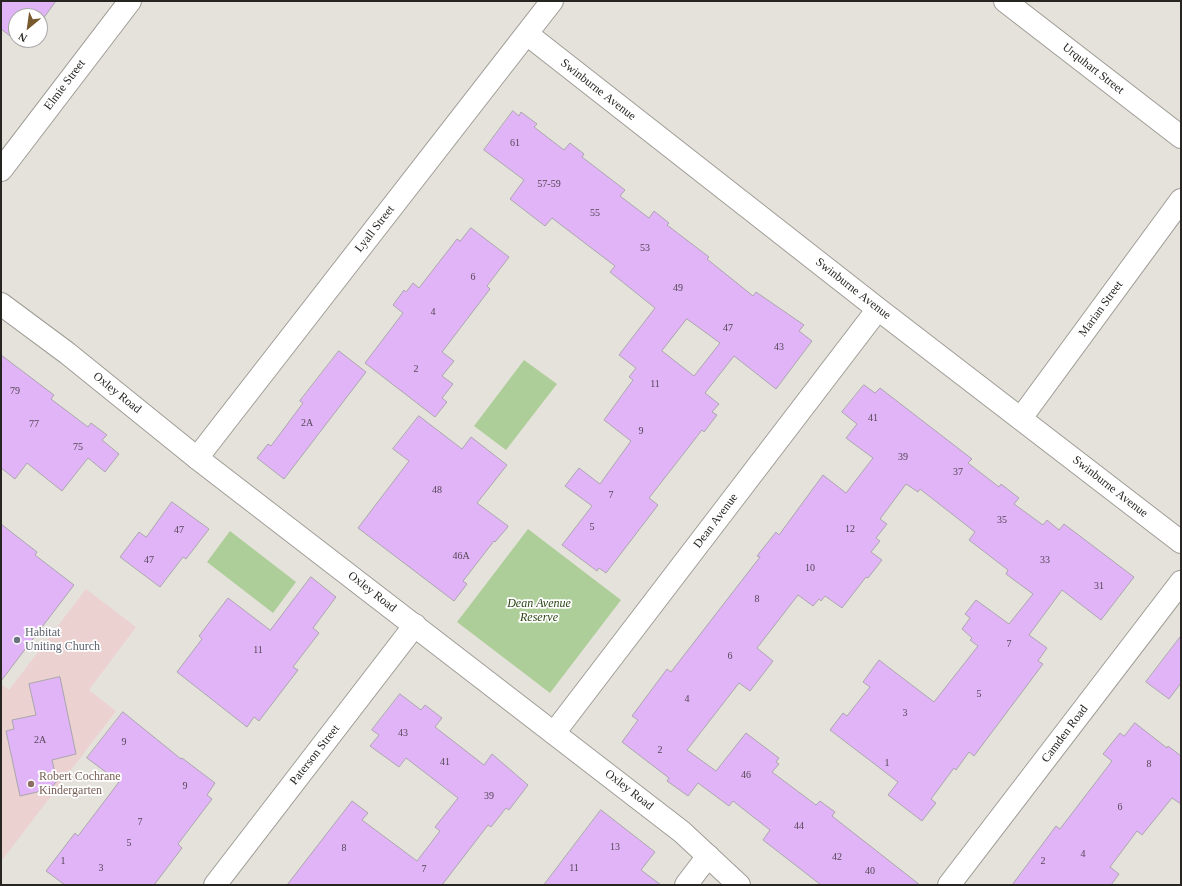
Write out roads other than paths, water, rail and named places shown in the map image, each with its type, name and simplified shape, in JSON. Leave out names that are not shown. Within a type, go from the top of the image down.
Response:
[{"type":"street","name":"Elmie Street","points":[[1,170],[130,1]]},
{"type":"street","name":"Lyall Street","points":[[198,458],[552,1]]},
{"type":"street","name":"Urquhart Street","points":[[1005,1],[1181,137]]},
{"type":"street","name":"Swinburne Avenue","points":[[527,34],[878,309],[1181,542]]},
{"type":"street","name":"Marian Street","points":[[1021,418],[1181,200]]},
{"type":"street","name":"Oxley Road","points":[[1,304],[67,353],[198,458],[682,832],[739,885]]},
{"type":"street","name":"Dean Avenue","points":[[554,733],[878,309]]},
{"type":"street","name":"Camden Road","points":[[949,885],[1181,582]]},
{"type":"street","name":"Paterson Street","points":[[215,885],[415,625]]},
{"type":"street","points":[[686,885],[708,856]]},
{"type":"place","name":"Habitat Uniting Church","points":[[17,640]]},
{"type":"place","name":"Robert Cochrane Kindergarten","points":[[31,784]]},
{"type":"park label","name":"Dean Avenue Reserve","points":[[539,611]]}]
